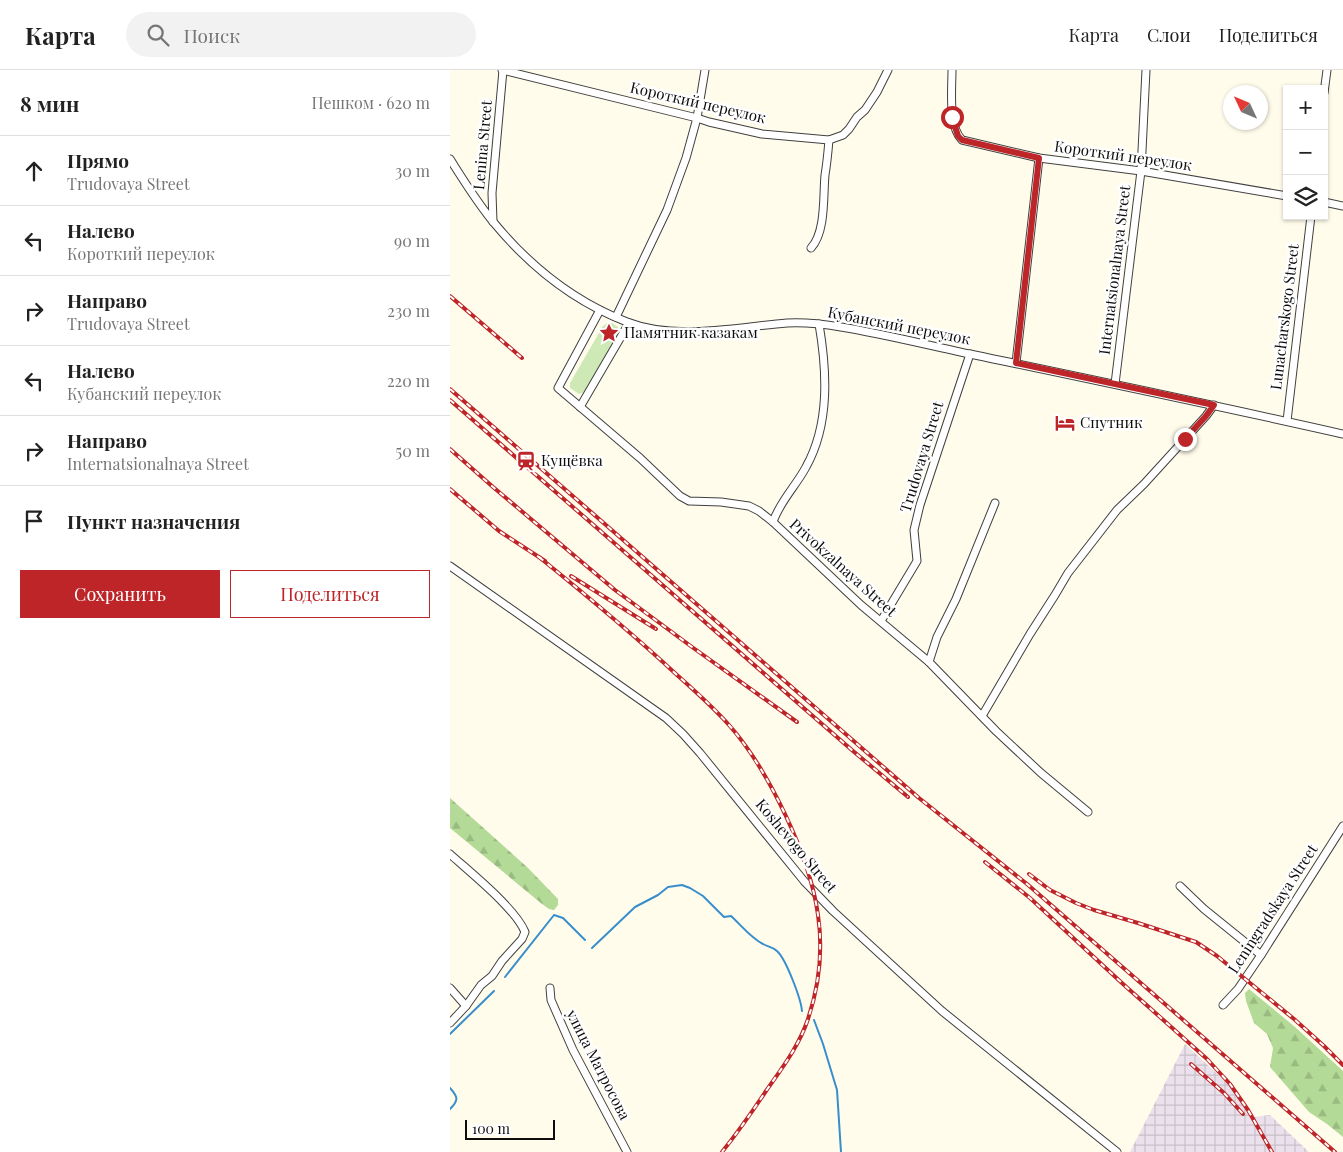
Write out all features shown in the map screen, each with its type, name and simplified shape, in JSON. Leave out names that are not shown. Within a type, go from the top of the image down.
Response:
[{"type":"street","name":"Короткий переулок","points":[[502,70],[762,134],[829,140]]},
{"type":"street","name":"Lenina Street","points":[[493,222],[492,194],[502,70]]},
{"type":"street","points":[[616,317],[667,210],[686,158],[697,118],[705,70]]},
{"type":"street","points":[[812,248],[819,236],[823,211],[829,140],[843,136],[850,130],[857,117],[865,110],[878,92],[888,70]]},
{"type":"street","name":"Короткий переулок","points":[[952,70],[952,117],[958,136],[962,140],[1039,158],[1141,171],[1283,195]]},
{"type":"street","name":"Internatsionalnaya Street","points":[[1116,384],[1141,171],[1146,70]]},
{"type":"street","points":[[1325,85],[1326,70]]},
{"type":"street","points":[[1016,363],[1039,158]]},
{"type":"street","name":"Кубанский переулок","points":[[450,160],[493,222],[515,247],[541,271],[570,292],[600,310],[629,323],[667,330],[698,331],[789,323],[840,326],[1343,434]]},
{"type":"street","points":[[1328,203],[1343,206]]},
{"type":"street","name":"Lunacharskogo Street","points":[[1287,421],[1312,220]]},
{"type":"street","name":"Privokzalnaya Street","points":[[600,310],[558,388],[640,458],[680,496],[689,501],[721,502],[749,506],[773,522],[847,592],[929,662],[1041,773],[1088,812]]},
{"type":"street","points":[[580,407],[629,323]]},
{"type":"street","points":[[773,522],[777,510],[806,468],[815,450],[820,432],[825,380],[824,354],[818,324]]},
{"type":"street","name":"Trudovaya Street","points":[[881,621],[917,561],[914,530],[920,505],[970,354]]},
{"type":"street","points":[[982,716],[1068,573],[1118,510],[1206,416],[1214,405]]},
{"type":"street","points":[[929,662],[937,637],[956,599],[995,503]]},
{"type":"street","name":"Koshevogo Street","points":[[450,566],[666,718],[700,753],[804,881],[833,911],[942,1010],[1117,1152]]},
{"type":"street","name":"Leningradskaya Street","points":[[1223,1005],[1238,989],[1261,955],[1343,826]]},
{"type":"street","points":[[450,854],[494,894],[522,925],[525,932],[522,939],[502,961],[492,976],[481,985],[466,1006],[450,1023]]},
{"type":"street","points":[[1180,886],[1204,909],[1261,955]]},
{"type":"street","points":[[450,988],[466,1006]]},
{"type":"street","name":"улица Матросова","points":[[550,988],[551,1000],[573,1050],[627,1152]]},
{"type":"shaded area","points":[[1185,1044],[1236,1091],[1254,1117],[1270,1115],[1309,1152],[1130,1152]]},
{"type":"green space","points":[[607,323],[612,323],[618,327],[619,333],[585,392],[579,394],[570,388],[570,383],[603,326]]},
{"type":"green space","points":[[450,798],[527,867],[558,899],[558,905],[554,910],[542,904],[450,828]]},
{"type":"green space","points":[[1249,989],[1295,1027],[1343,1071],[1343,1137],[1309,1112],[1270,1067],[1273,1048],[1267,1034],[1254,1023],[1246,1001],[1245,993]]},
{"type":"waterway","points":[[592,948],[635,907],[658,895],[668,887],[682,885],[703,896],[724,917],[731,916],[754,938],[781,955],[799,998],[802,1011]]},
{"type":"waterway","points":[[505,977],[554,915],[563,918],[585,940]]},
{"type":"waterway","points":[[450,1034],[494,991]]},
{"type":"waterway","points":[[814,1020],[837,1090],[841,1152]]},
{"type":"waterway","points":[[450,1088],[456,1098],[455,1103],[450,1109]]},
{"type":"railway","points":[[450,296],[522,358]]},
{"type":"railway","points":[[450,389],[919,798],[1027,884],[1335,1152]]},
{"type":"railway","points":[[450,400],[908,797]]},
{"type":"railway","points":[[450,449],[615,590],[797,722]]},
{"type":"railway","points":[[450,489],[499,531],[545,561]]},
{"type":"railway","points":[[539,557],[643,645],[704,699],[729,725],[744,743],[772,789],[797,841],[806,867],[818,915],[820,941],[819,967],[812,1006],[804,1029],[790,1056],[722,1152]]},
{"type":"railway","points":[[571,576],[656,629]]},
{"type":"railway","points":[[985,862],[1030,898],[1207,1059],[1230,1084],[1248,1110],[1272,1152]]},
{"type":"railway","points":[[1029,874],[1050,890],[1076,903],[1196,942],[1217,956],[1294,1019],[1343,1065]]},
{"type":"railway","points":[[1191,1064],[1224,1093],[1243,1114]]},
{"type":"place","name":"Памятник казакам","points":[[609,333]]},
{"type":"place","name":"Спутник","points":[[1065,423]]},
{"type":"place","name":"Кущёвка","points":[[526,461]]},
{"type":"route","points":[[952,117],[958,136],[962,140],[1039,158],[1016,363],[1214,405],[1185,439]]}]
